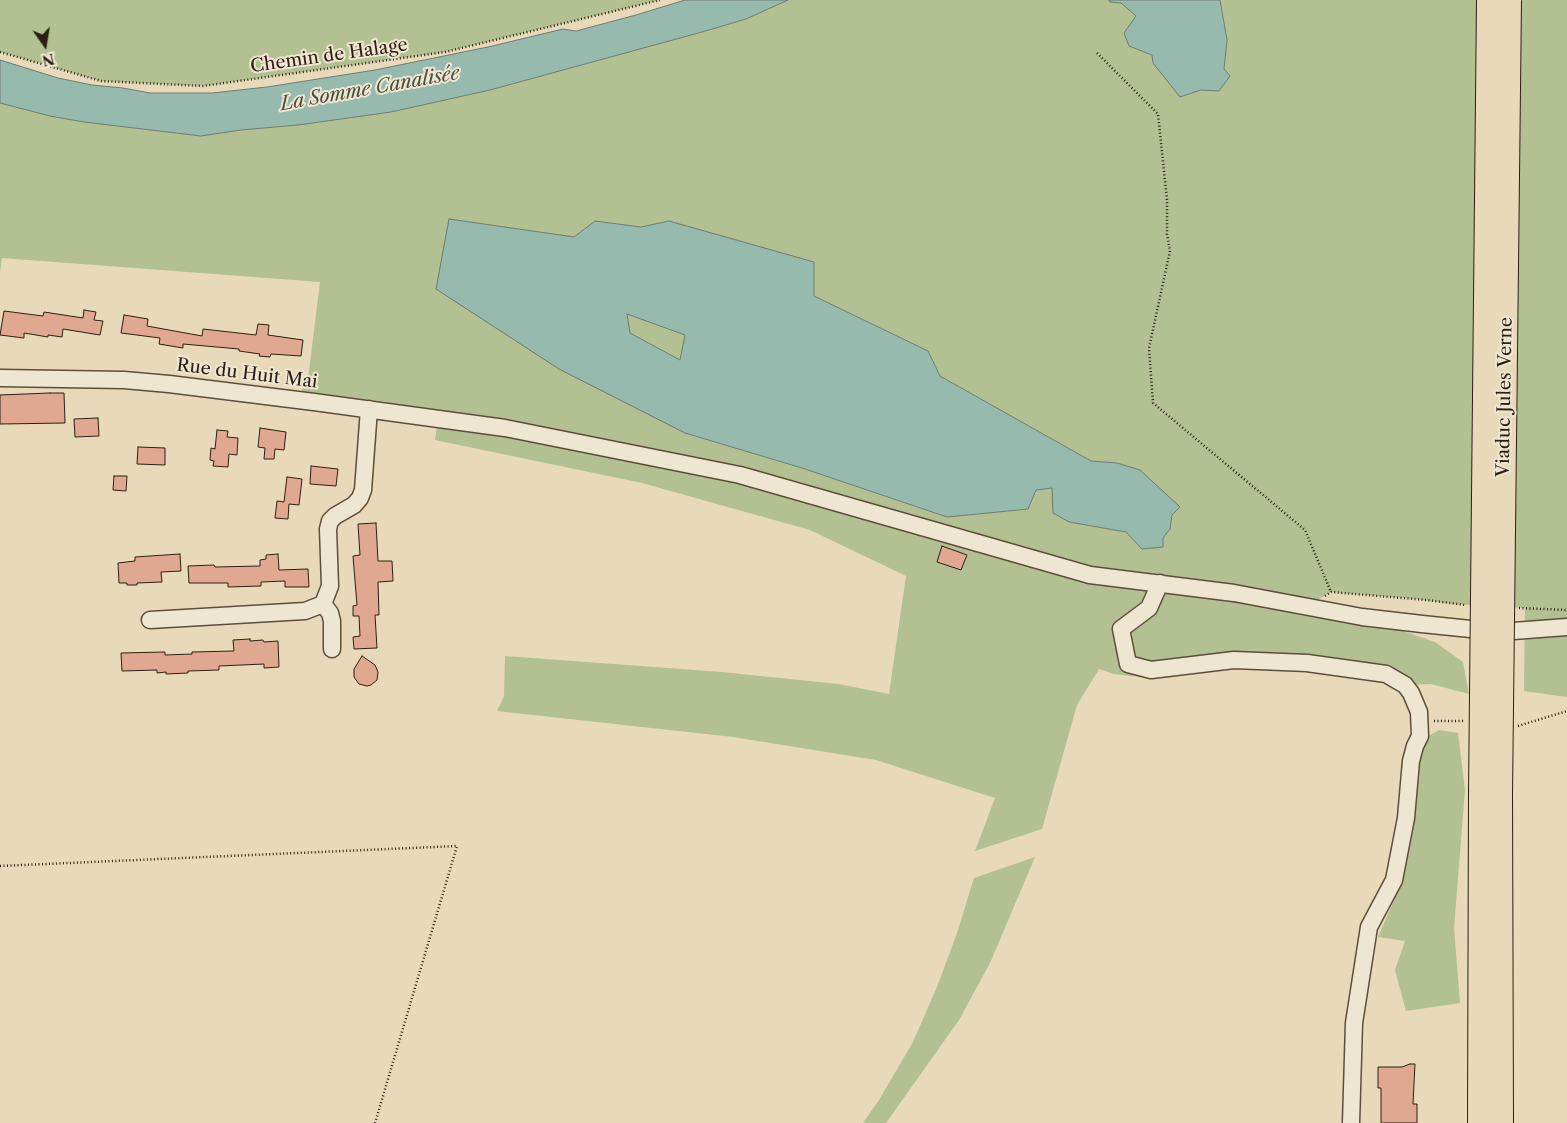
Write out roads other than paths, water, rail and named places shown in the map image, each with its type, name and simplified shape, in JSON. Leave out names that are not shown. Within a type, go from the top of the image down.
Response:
[{"type":"highway","name":"Viaduc Jules Verne","points":[[1489,0],[1491,794]]},
{"type":"highway","name":"Viaduc Jules Verne","points":[[1491,794],[1509,0]]},
{"type":"highway","points":[[1480,1123],[1491,794]]},
{"type":"highway","points":[[1491,794],[1501,1123]]},
{"type":"street","name":"Rue du Huit Mai","points":[[0,378],[124,380],[248,393],[506,428],[740,476],[1090,575],[1234,593],[1362,617],[1500,632],[1567,627]]},
{"type":"street","points":[[150,620],[304,611],[323,604],[330,586],[328,529],[330,521],[354,505],[360,498],[363,490],[369,409]]},
{"type":"street","points":[[1160,583],[1149,608],[1120,629],[1128,664],[1151,670],[1234,660],[1307,663],[1386,674],[1405,685],[1411,693],[1419,712],[1420,736],[1411,761],[1406,818],[1394,880],[1369,927],[1354,1023],[1351,1123]]},
{"type":"street","points":[[323,604],[330,613],[332,621],[332,649]]},
{"type":"water","name":"La Somme Canalisée","points":[[685,0],[788,0],[746,19],[490,90],[391,112],[298,125],[201,136],[84,122],[50,116],[0,103],[0,60],[58,78],[92,85],[150,93],[212,93],[267,87],[375,70],[488,47],[563,29],[576,31]]},
{"type":"water","points":[[1109,0],[1220,0],[1227,40],[1224,69],[1230,76],[1219,91],[1201,90],[1180,97],[1153,63],[1152,55],[1129,46],[1124,33],[1136,16],[1121,3],[1110,2]]},
{"type":"water","points":[[449,219],[574,237],[595,221],[641,227],[669,221],[814,262],[814,296],[928,351],[940,376],[1091,461],[1117,463],[1140,470],[1180,507],[1172,515],[1170,529],[1163,538],[1163,547],[1142,549],[1126,532],[1069,522],[1053,513],[1052,488],[1036,490],[1028,509],[947,517],[802,468],[685,433],[559,369],[436,289]],"holes":[[[627,314],[685,335],[680,360],[630,333]]]}]
